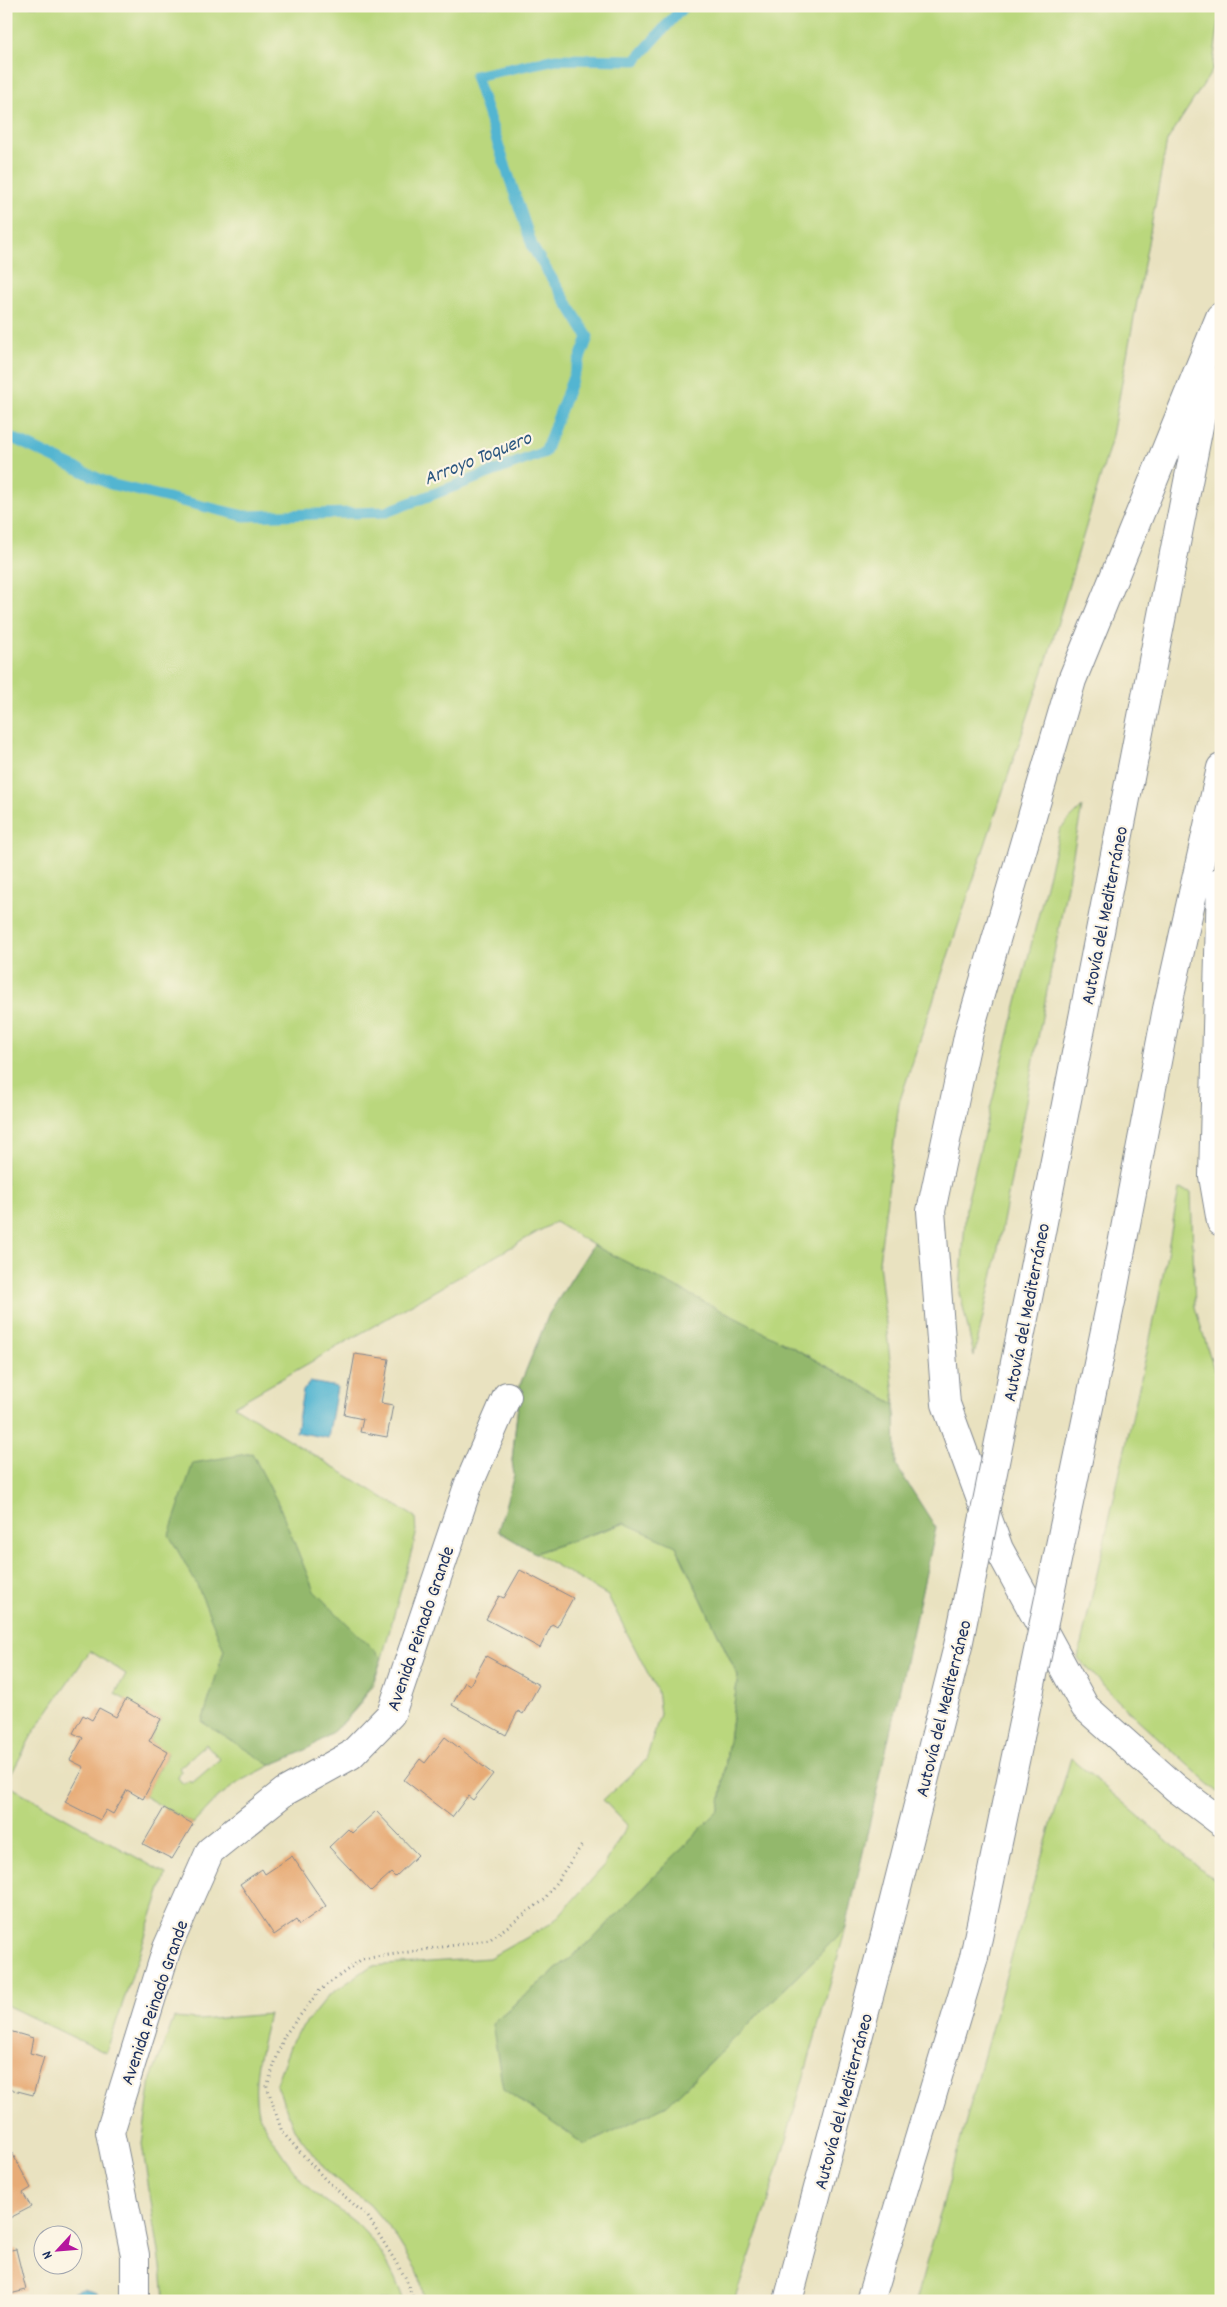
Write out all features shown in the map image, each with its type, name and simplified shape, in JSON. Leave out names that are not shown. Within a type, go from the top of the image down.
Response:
[{"type":"main road","name":"Autovía del Mediterráneo","points":[[788,2301],[885,1936],[958,1646],[1220,316]]},
{"type":"main road","points":[[1220,316],[1072,680],[968,1032],[931,1211],[946,1404],[999,1548],[1085,1707],[1176,1788],[1221,1822]]},
{"type":"main road","points":[[870,2301],[974,1957],[1112,1297],[1167,1009],[1221,768]]},
{"type":"main road","points":[[1221,881],[1213,1176],[1221,1222]]},
{"type":"main road","name":"Avenida Peinado Grande","points":[[135,2301],[134,2256],[110,2132],[167,1948],[210,1851],[284,1792],[350,1755],[392,1714],[468,1486],[507,1396]]},
{"type":"path","points":[[414,2301],[405,2277],[368,2217],[324,2178],[282,2132],[267,2086],[284,2036],[320,1990],[362,1958],[489,1940],[544,1900],[582,1845]]},
{"type":"green space","points":[[6,6],[1221,6],[1212,71],[1167,141],[1111,441],[1048,656],[899,1103],[879,1262],[895,1404],[781,1341],[676,1546],[738,1676],[719,1810],[595,1937],[492,2023],[667,2105],[846,1928],[766,2210],[734,2301],[425,2301],[419,2274],[394,2234],[370,2205],[328,2173],[294,2129],[276,2083],[293,2039],[328,1996],[371,1966],[489,1958],[552,1923],[604,1866],[627,1825],[603,1800],[646,1760],[660,1714],[657,1691],[608,1596],[535,1553],[623,1524],[512,1461],[520,1385],[549,1314],[593,1245],[555,1222],[234,1406],[415,1517],[416,1535],[373,1684],[360,1704],[344,1722],[325,1738],[242,1780],[218,1797],[193,1824],[144,1796],[168,1753],[149,1741],[161,1719],[115,1694],[126,1674],[90,1651],[33,1733],[6,1784]],"holes":[[[206,1744],[220,1759],[192,1783],[190,1781],[183,1784],[178,1778],[181,1771],[179,1768]]]},
{"type":"green space","points":[[1082,807],[994,1269],[974,1356],[960,1293],[966,1206],[1060,829]]},
{"type":"green space","points":[[1179,1189],[1191,1192],[1195,1307],[1221,1393],[1221,1795],[1123,1706],[1078,1658],[1157,1307]]},
{"type":"green space","points":[[593,1245],[781,1341],[895,1404],[896,1465],[936,1528],[846,1928],[667,2105],[585,2145],[503,2089],[492,2023],[595,1937],[719,1810],[738,1676],[676,1546],[624,1523],[535,1553],[498,1531],[514,1475],[512,1461],[520,1385],[549,1314]]},
{"type":"green space","points":[[252,1453],[279,1505],[314,1591],[382,1658],[364,1696],[353,1712],[340,1725],[309,1748],[270,1765],[202,1722],[224,1650],[197,1585],[169,1535],[193,1463]]},
{"type":"green space","points":[[1071,1758],[1205,1873],[1221,1882],[1221,2301],[916,2301],[1009,1965]]},
{"type":"green space","points":[[6,1784],[166,1874],[106,2053],[6,2005]]},
{"type":"green space","points":[[269,2014],[257,2072],[256,2096],[260,2116],[280,2150],[305,2183],[317,2195],[353,2221],[367,2234],[396,2280],[404,2301],[164,2301],[161,2266],[142,2144],[151,2079],[174,2018],[199,2020]]},
{"type":"water","points":[[310,1382],[337,1387],[328,1438],[296,1432],[303,1391]]},
{"type":"water","points":[[83,2289],[97,2293],[99,2301],[68,2301],[73,2293]]},
{"type":"building","points":[[355,1354],[389,1359],[381,1403],[393,1405],[387,1437],[360,1432],[363,1419],[344,1415]]},
{"type":"building","points":[[520,1570],[573,1598],[557,1627],[552,1624],[540,1648],[486,1619],[499,1596],[504,1598]]},
{"type":"building","points":[[486,1656],[539,1685],[523,1714],[518,1711],[506,1735],[452,1705],[465,1682],[470,1685]]},
{"type":"building","points":[[126,1699],[161,1719],[149,1741],[168,1752],[143,1799],[127,1790],[113,1814],[106,1810],[100,1820],[65,1802],[84,1767],[70,1760],[83,1738],[73,1733],[83,1715],[92,1720],[99,1708],[116,1717]]},
{"type":"building","points":[[445,1737],[493,1774],[473,1800],[468,1796],[452,1817],[404,1780],[420,1759],[425,1763]]},
{"type":"building","points":[[164,1808],[193,1824],[172,1859],[143,1844]]},
{"type":"building","points":[[376,1811],[418,1855],[395,1877],[391,1873],[371,1891],[329,1847],[348,1829],[352,1833]]},
{"type":"building","points":[[292,1856],[326,1906],[299,1925],[296,1920],[274,1935],[240,1884],[262,1869],[265,1874]]},
{"type":"building","points":[[6,2030],[33,2038],[30,2053],[44,2057],[33,2095],[6,2088]]},
{"type":"building","points":[[11,2151],[31,2188],[23,2193],[31,2207],[6,2220],[6,2154]]},
{"type":"building","points":[[16,2249],[26,2290],[6,2295],[6,2251]]},
{"type":"waterway","name":"Arroyo Toquero","points":[[6,435],[110,484],[244,516],[386,512],[545,452],[588,337],[533,248],[475,76],[556,59],[636,60],[684,6]]}]
